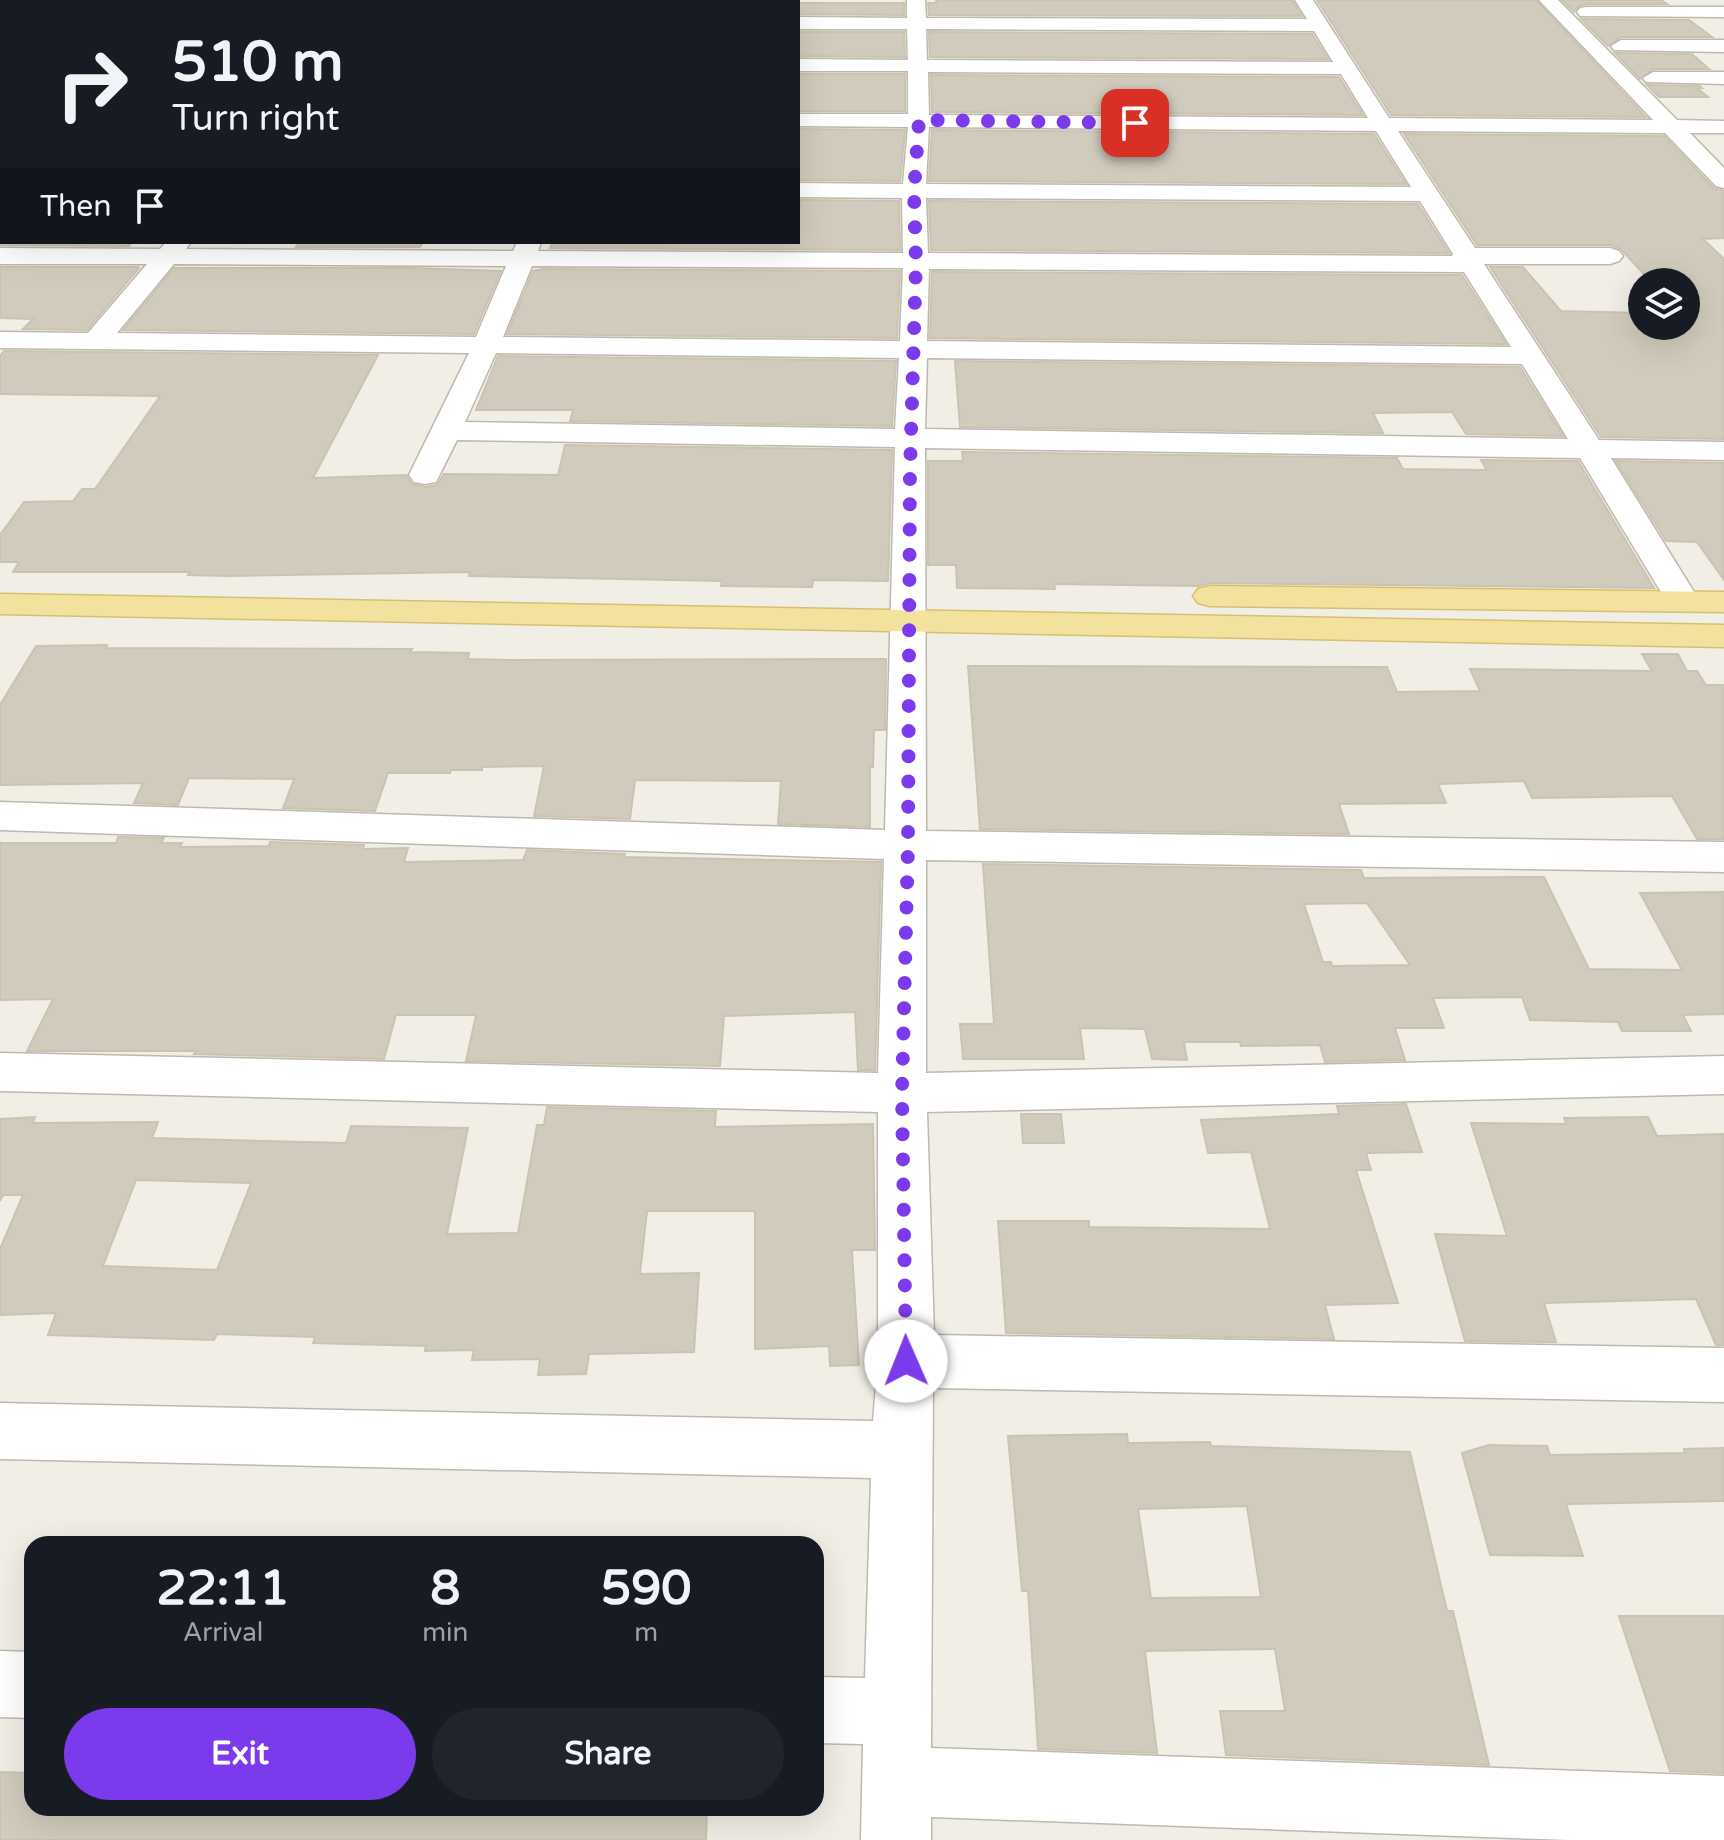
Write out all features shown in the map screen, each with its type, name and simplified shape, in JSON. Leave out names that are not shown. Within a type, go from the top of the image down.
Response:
[{"type":"main road","points":[[0,584],[1723,630]]},
{"type":"main road","points":[[0,604],[908,607],[1682,600],[1723,630]]},
{"type":"street","points":[[916,0],[919,120],[914,192],[916,263],[910,440],[908,845],[902,1093],[906,1361],[901,1450],[897,1810],[1724,1811]]},
{"type":"street","points":[[1304,0],[1467,260],[1592,450],[1682,600]]},
{"type":"street","points":[[1548,0],[1724,181]]},
{"type":"street","points":[[1580,6],[1724,12]]},
{"type":"street","points":[[1580,6],[1674,98],[1724,99]]},
{"type":"street","points":[[800,23],[1320,25]]},
{"type":"street","points":[[1602,27],[1724,27]]},
{"type":"street","points":[[1621,46],[1724,46]]},
{"type":"street","points":[[800,65],[1347,68]]},
{"type":"street","points":[[1653,78],[1724,78]]},
{"type":"street","points":[[1683,107],[1724,148]]},
{"type":"street","points":[[800,120],[1724,127]]},
{"type":"street","points":[[800,190],[1426,194]]},
{"type":"street","points":[[0,256],[173,249],[526,250],[916,263],[1467,260],[1610,256]]},
{"type":"street","points":[[96,341],[173,249]]},
{"type":"street","points":[[425,475],[486,346],[526,250]]},
{"type":"street","points":[[0,340],[1531,356]]},
{"type":"street","points":[[445,431],[1724,451]]},
{"type":"street","points":[[0,816],[908,845],[1724,857]]},
{"type":"street","points":[[0,1072],[902,1093],[1724,1075]]},
{"type":"street","points":[[906,1361],[1724,1375]]},
{"type":"street","points":[[0,1431],[901,1450]]},
{"type":"street","points":[[0,1684],[24,1685]]},
{"type":"street","points":[[824,1710],[898,1712]]},
{"type":"building","points":[[936,0],[1292,0],[1302,16],[929,15],[928,3],[937,3]]},
{"type":"building","points":[[1317,0],[1536,0],[1646,117],[1391,115]]},
{"type":"building","points":[[1562,0],[1661,0],[1667,4],[1586,4],[1578,6],[1574,12]]},
{"type":"building","points":[[800,3],[904,3],[904,15],[800,14]]},
{"type":"building","points":[[1581,19],[1689,20],[1712,37],[1621,37],[1608,46]]},
{"type":"building","points":[[800,32],[904,32],[905,57],[800,56]]},
{"type":"building","points":[[929,32],[1312,34],[1328,59],[930,57]]},
{"type":"building","points":[[1615,53],[1692,54],[1709,69],[1653,69],[1640,79]]},
{"type":"building","points":[[800,74],[905,74],[905,111],[800,111]]},
{"type":"building","points":[[931,75],[1339,77],[1363,115],[932,112]]},
{"type":"building","points":[[1647,85],[1700,86],[1702,88],[1697,88],[1708,97],[1659,97]]},
{"type":"building","points":[[800,129],[905,130],[900,181],[800,180]]},
{"type":"building","points":[[932,130],[1374,134],[1406,184],[929,181]]},
{"type":"building","points":[[1404,134],[1664,136],[1714,188],[1724,191],[1724,238],[1703,239],[1724,259],[1724,439],[1601,437],[1490,267],[1523,267],[1561,311],[1628,313],[1628,340],[1700,340],[1700,268],[1638,268],[1621,249],[1611,245],[1477,245]]},
{"type":"building","points":[[800,200],[899,201],[900,250],[550,248],[552,244],[800,244]]},
{"type":"building","points":[[929,201],[1418,204],[1449,253],[931,250]]},
{"type":"building","points":[[0,244],[130,244],[129,246]]},
{"type":"building","points":[[298,244],[422,244],[420,247],[296,247]]},
{"type":"building","points":[[0,267],[139,268],[87,330],[23,329],[33,319],[0,318]]},
{"type":"building","points":[[174,268],[501,271],[474,334],[123,330]]},
{"type":"building","points":[[533,271],[900,271],[897,338],[507,334]]},
{"type":"building","points":[[932,272],[1462,275],[1506,344],[930,338]]},
{"type":"building","points":[[4,351],[378,355],[313,478],[406,475],[412,484],[426,487],[437,485],[444,474],[558,475],[565,445],[892,450],[888,581],[813,580],[812,587],[721,586],[722,581],[469,576],[470,572],[229,576],[188,575],[190,572],[13,572],[19,562],[0,562],[0,535],[24,502],[73,501],[82,489],[95,489],[160,396],[0,394],[0,356]]},
{"type":"building","points":[[498,356],[896,361],[892,426],[570,421],[573,410],[476,410]]},
{"type":"building","points":[[955,361],[1520,367],[1563,436],[1466,434],[1452,412],[1373,413],[1383,433],[960,427]]},
{"type":"building","points":[[962,452],[1397,458],[1403,469],[1487,470],[1481,460],[1578,461],[1654,588],[1210,583],[1199,586],[1054,584],[1055,589],[957,588],[956,565],[928,565],[928,461],[963,461]]},
{"type":"building","points":[[1616,461],[1724,463],[1724,580],[1697,542],[1666,541]]},
{"type":"building","points":[[107,645],[106,648],[412,649],[410,652],[469,653],[468,659],[511,660],[886,659],[885,730],[874,730],[873,767],[870,767],[870,827],[778,824],[781,781],[635,780],[630,819],[534,816],[544,766],[482,767],[482,770],[451,770],[450,773],[388,773],[375,811],[283,808],[294,779],[189,778],[178,805],[134,803],[143,783],[0,785],[0,705],[36,646]]},
{"type":"building","points":[[1642,654],[1678,654],[1687,671],[1697,671],[1706,685],[1724,685],[1724,839],[1697,839],[1672,796],[1532,798],[1524,781],[1438,784],[1446,803],[1339,804],[1349,834],[980,829],[968,666],[1387,667],[1397,692],[1480,691],[1470,669],[1652,671]]},
{"type":"building","points":[[118,837],[164,838],[161,843],[182,843],[180,847],[269,846],[270,842],[364,845],[363,849],[408,848],[404,862],[523,860],[527,850],[625,854],[624,857],[881,862],[875,1070],[858,1070],[855,1012],[724,1016],[720,1066],[466,1061],[476,1015],[396,1015],[384,1059],[194,1054],[196,1051],[27,1051],[53,999],[0,1000],[0,843],[116,843]]},
{"type":"building","points":[[983,864],[1361,870],[1364,878],[1544,877],[1589,969],[1682,970],[1640,893],[1724,892],[1724,1014],[1683,1015],[1691,1031],[1622,1031],[1618,1022],[1530,1020],[1522,997],[1433,998],[1444,1028],[1395,1028],[1405,1060],[1325,1062],[1320,1045],[1241,1046],[1240,1042],[1184,1042],[1187,1060],[1152,1059],[1145,1029],[1080,1028],[1084,1059],[963,1059],[960,1024],[994,1024]],"holes":[[[1367,903],[1410,965],[1332,966],[1331,962],[1323,962],[1304,904]]]},
{"type":"building","points":[[1406,1104],[1422,1152],[1366,1153],[1371,1170],[1356,1170],[1398,1303],[1325,1305],[1334,1339],[1006,1333],[998,1221],[1089,1221],[1089,1227],[1270,1229],[1251,1152],[1208,1153],[1201,1120],[1339,1114],[1337,1106]]},
{"type":"building","points":[[547,1107],[716,1111],[715,1127],[873,1124],[875,1250],[852,1250],[859,1365],[830,1366],[829,1346],[755,1349],[755,1211],[647,1211],[640,1274],[699,1273],[694,1352],[589,1354],[586,1374],[538,1375],[540,1359],[472,1360],[474,1350],[425,1351],[426,1346],[313,1343],[315,1337],[217,1334],[214,1340],[48,1335],[56,1313],[0,1315],[0,1249],[23,1195],[3,1195],[0,1201],[0,1119],[35,1117],[33,1123],[158,1122],[152,1138],[346,1143],[351,1126],[468,1128],[447,1234],[518,1233],[537,1125],[544,1125]],"holes":[[[136,1180],[251,1183],[217,1270],[103,1266]]]},
{"type":"building","points":[[1021,1114],[1061,1114],[1064,1143],[1023,1143]]},
{"type":"building","points":[[1648,1117],[1657,1136],[1724,1134],[1724,1345],[1716,1345],[1696,1299],[1544,1303],[1556,1342],[1465,1341],[1435,1234],[1507,1236],[1471,1123],[1566,1124],[1564,1118]]},
{"type":"building","points":[[1127,1434],[1128,1443],[1210,1442],[1211,1446],[1410,1452],[1447,1611],[1453,1611],[1489,1765],[1226,1755],[1220,1711],[1285,1711],[1275,1649],[1145,1651],[1157,1753],[1038,1749],[1028,1591],[1022,1591],[1008,1436]],"holes":[[[1247,1506],[1261,1597],[1151,1598],[1138,1509]]]},
{"type":"building","points":[[1489,1445],[1547,1446],[1550,1455],[1685,1453],[1684,1449],[1724,1448],[1724,1501],[1566,1504],[1583,1556],[1490,1555],[1462,1453]]},
{"type":"building","points":[[1619,1616],[1724,1616],[1724,1773],[1670,1771]]},
{"type":"building","points":[[0,1772],[24,1773],[24,1816],[707,1816],[706,1840],[0,1840]]},
{"type":"route","points":[[906,1361],[902,1093],[908,845],[912,349],[916,263],[914,192],[919,120],[1135,123]]}]
